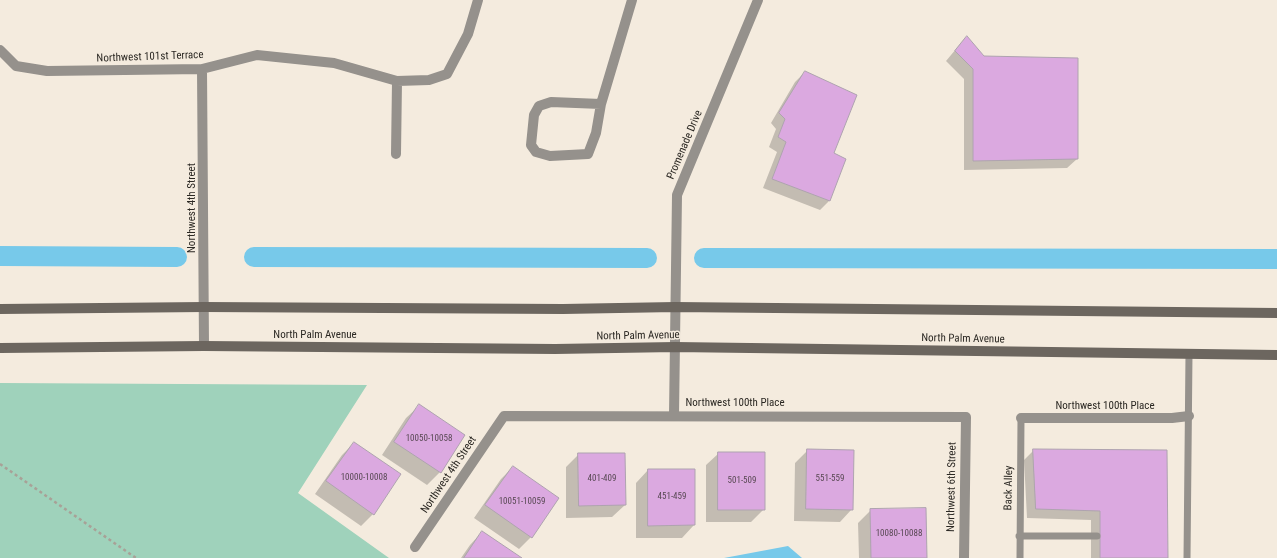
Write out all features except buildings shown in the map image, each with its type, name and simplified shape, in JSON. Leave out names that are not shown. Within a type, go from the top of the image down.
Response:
[{"type":"main road","points":[[0,309],[204,307],[563,310],[675,307],[1277,313]]},
{"type":"main road","name":"North Palm Avenue","points":[[0,348],[204,346],[547,349],[675,347],[1277,354]]},
{"type":"street","name":"Northwest 101st Terrace","points":[[0,50],[16,66],[47,71],[202,69],[257,55],[334,63],[397,81],[429,80],[447,74],[468,34],[478,0]]},
{"type":"street","points":[[601,104],[551,102],[539,106],[534,115],[531,145],[536,152],[550,156],[588,154],[596,133],[601,104],[632,0]]},
{"type":"street","name":"Promenade Drive","points":[[674,415],[677,195],[758,0]]},
{"type":"street","name":"Northwest 4th Street","points":[[202,69],[204,346]]},
{"type":"street","points":[[396,154],[397,81]]},
{"type":"street","name":"Northwest 100th Place","points":[[504,416],[646,417],[674,415],[966,417]]},
{"type":"street","name":"Northwest 4th Street","points":[[415,548],[504,416]]},
{"type":"street","name":"Northwest 100th Place","points":[[1021,418],[1172,418],[1189,416]]},
{"type":"street","name":"Northwest 6th Street","points":[[964,558],[966,417]]},
{"type":"lane","points":[[1188,558],[1189,354]]},
{"type":"lane","name":"Back Alley","points":[[1020,558],[1021,418]]},
{"type":"lane","points":[[1019,536],[1097,536]]},
{"type":"path","points":[[0,464],[136,558]]},
{"type":"green space","points":[[0,383],[367,385],[298,493],[389,558],[0,558]]},
{"type":"water","points":[[788,546],[802,558],[724,558]]},
{"type":"waterway","points":[[0,256],[177,257]]},
{"type":"waterway","points":[[254,257],[647,258]]},
{"type":"waterway","points":[[704,258],[1277,259]]}]
